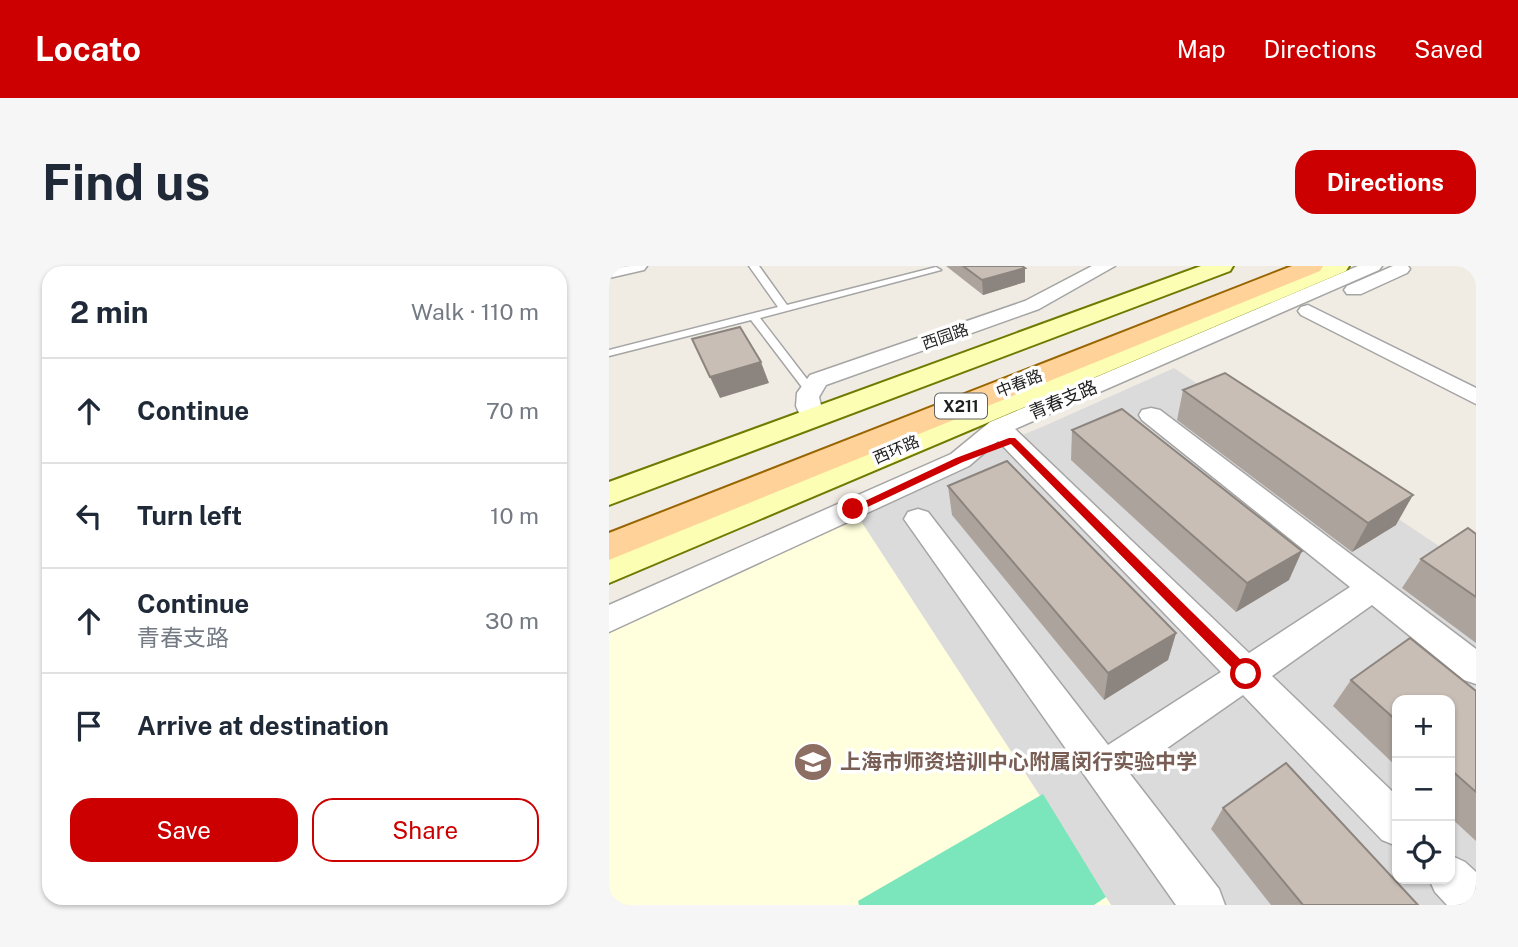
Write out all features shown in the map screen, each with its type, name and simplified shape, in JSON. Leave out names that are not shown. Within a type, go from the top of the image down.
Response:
[{"type":"main road","points":[[609,494],[1222,266]]},
{"type":"main road","name":"中春路","points":[[609,518],[1254,266]]},
{"type":"main road","name":"中春路","points":[[609,547],[1312,266]]},
{"type":"main road","name":"西环路","points":[[609,569],[1338,266]]},
{"type":"street","points":[[609,272],[638,266]]},
{"type":"street","name":"西园路","points":[[809,389],[818,380],[1032,305],[1106,266]]},
{"type":"street","name":"青春支路","points":[[1006,434],[1373,266]]},
{"type":"street","points":[[609,619],[960,460],[1006,434],[1308,311],[1401,270]]},
{"type":"street","points":[[1308,311],[1476,397]]},
{"type":"street","points":[[809,389],[806,401],[813,417]]},
{"type":"street","points":[[1151,415],[1476,669]]},
{"type":"street","points":[[1006,434],[1393,821]]},
{"type":"street","points":[[918,519],[1203,905]]},
{"type":"street","points":[[1104,770],[1373,589]]},
{"type":"street","points":[[1455,882],[1476,903]]},
{"type":"lane","points":[[754,266],[784,308]]},
{"type":"lane","points":[[609,353],[936,270]]},
{"type":"lane","points":[[753,316],[809,389]]},
{"type":"shaded area","points":[[1174,368],[1476,571],[1476,905],[1111,905],[853,509]]},
{"type":"shaded area","name":"上海市师资培训中心附属闵行实验中学","points":[[853,509],[1111,905],[609,905],[609,619]]},
{"type":"green space","points":[[1043,794],[1106,897],[1094,905],[859,905],[858,901]]},
{"type":"building","points":[[963,266],[1022,266],[1025,268],[982,280]]},
{"type":"building","points":[[740,327],[761,362],[710,377],[692,339]]},
{"type":"building","points":[[1225,373],[1413,495],[1368,523],[1183,390]]},
{"type":"building","points":[[1122,409],[1302,551],[1247,583],[1072,430]]},
{"type":"building","points":[[1007,461],[1176,633],[1108,673],[948,486]]},
{"type":"building","points":[[1468,528],[1476,534],[1476,597],[1421,559]]},
{"type":"building","points":[[1410,638],[1476,691],[1476,792],[1455,773],[1455,695],[1392,695],[1392,717],[1351,680]]},
{"type":"building","points":[[1286,763],[1392,877],[1392,884],[1398,884],[1418,905],[1303,905],[1223,808]]},
{"type":"place","name":"上海市师资培训中心附属闵行实验中学","points":[[813,762]]},
{"type":"route","points":[[853,509],[960,460],[1012,440],[1246,674]]}]
